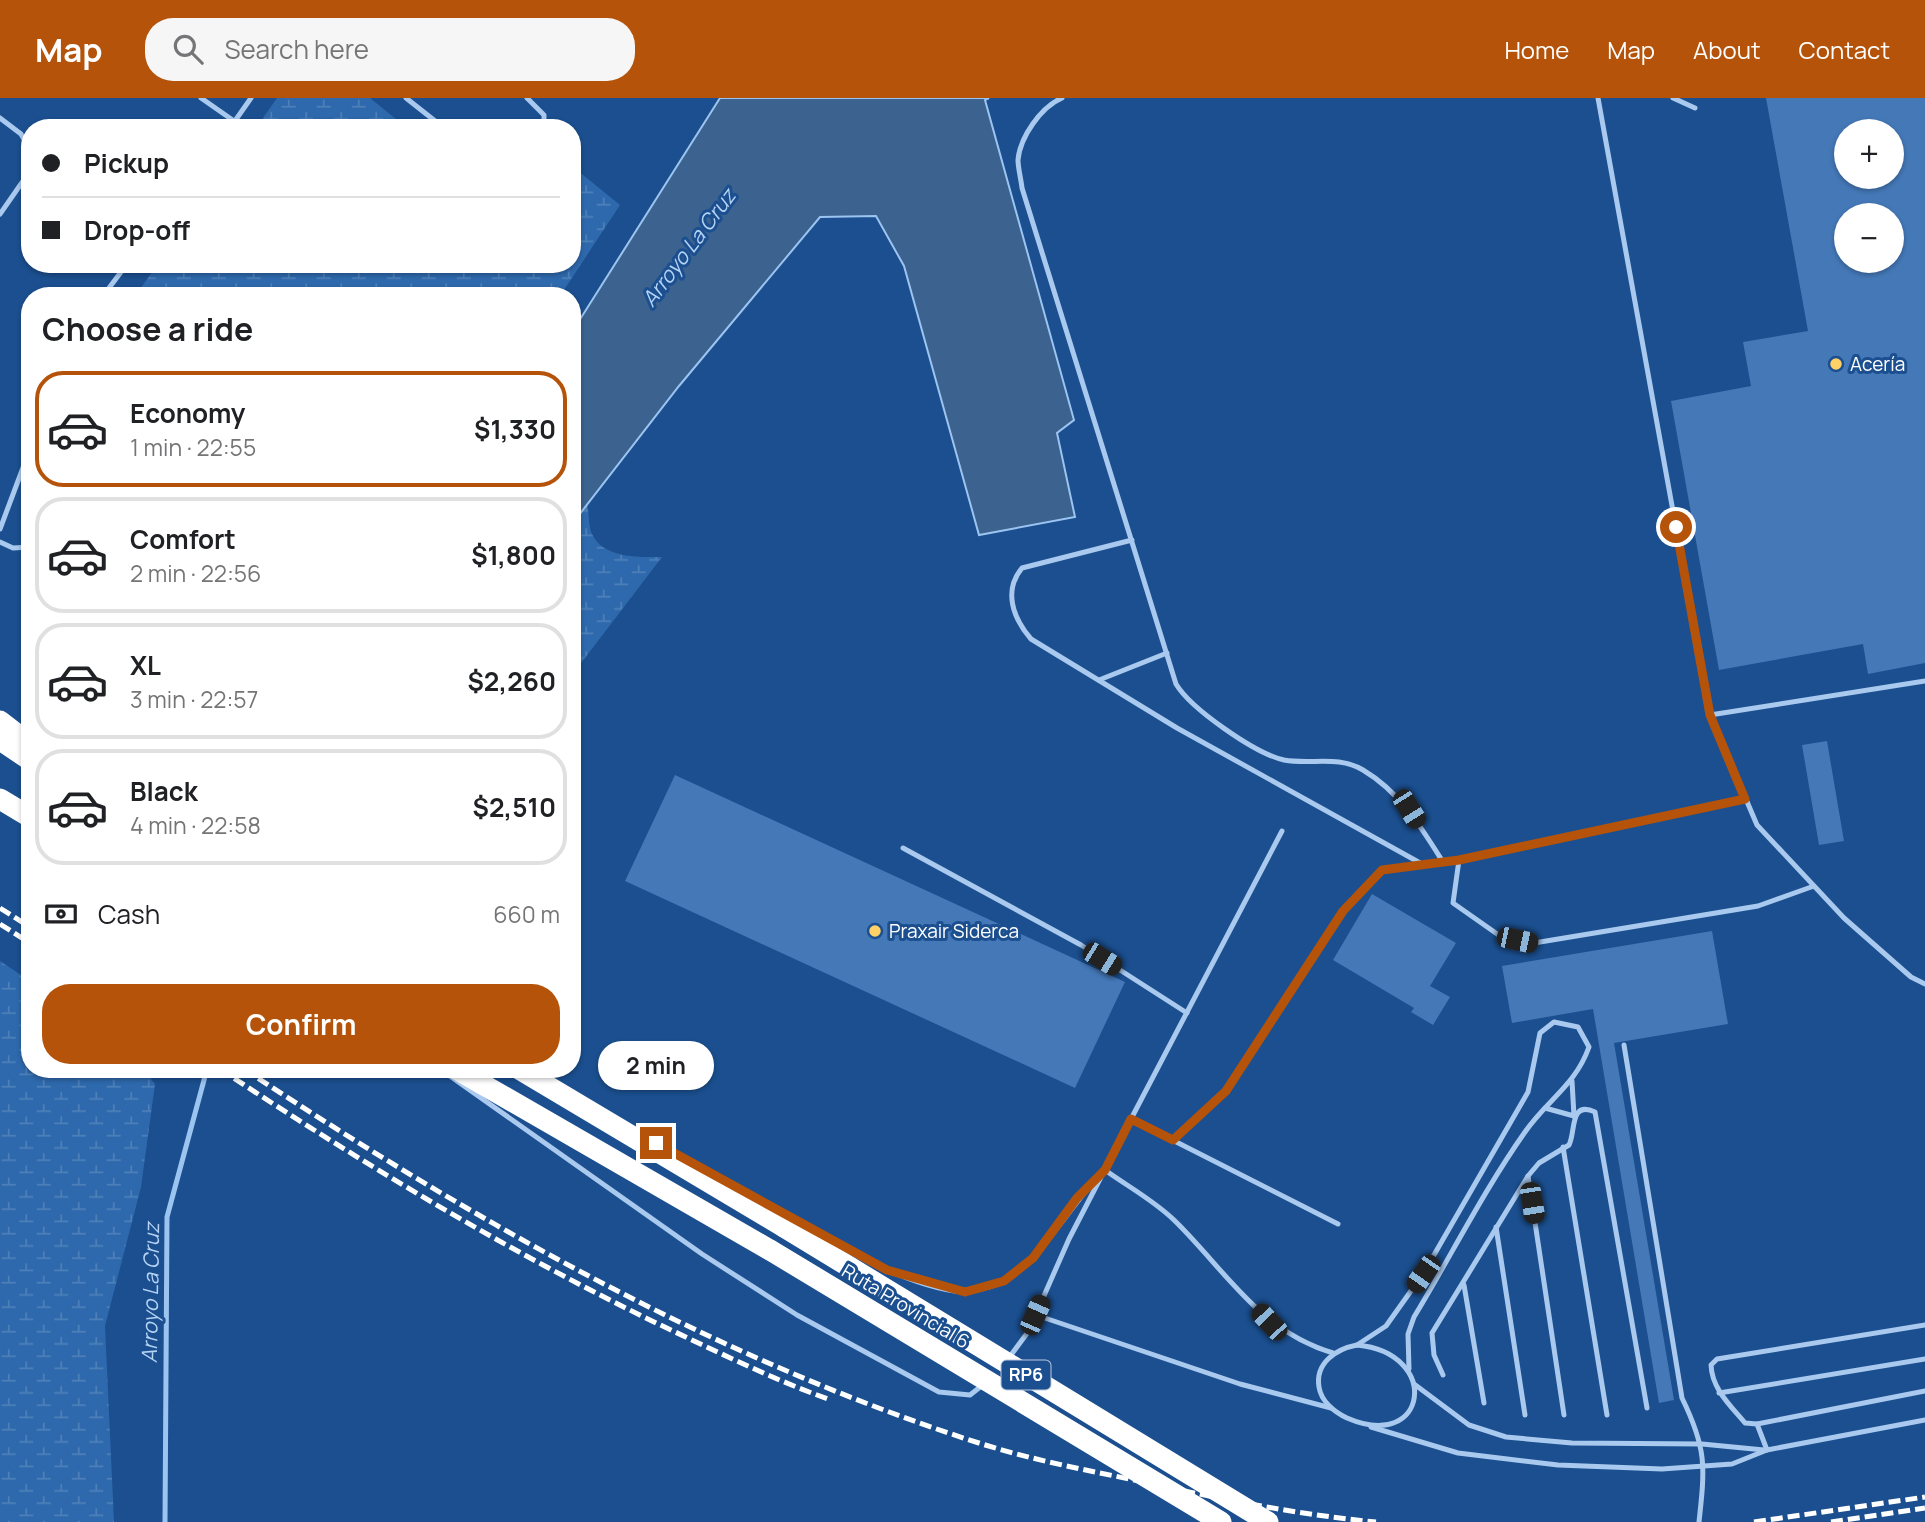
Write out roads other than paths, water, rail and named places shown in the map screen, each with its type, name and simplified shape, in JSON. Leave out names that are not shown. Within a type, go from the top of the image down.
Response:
[{"type":"highway","points":[[0,721],[21,737]]},
{"type":"highway","points":[[0,740],[21,754]]},
{"type":"highway","points":[[0,799],[21,812]]},
{"type":"highway","name":"Ruta Provincial 6","points":[[472,1078],[769,1250],[1221,1522]]},
{"type":"highway","name":"Ruta Provincial 6","points":[[534,1078],[1268,1522]]},
{"type":"lane","points":[[201,98],[231,119]]},
{"type":"lane","points":[[235,119],[251,98]]},
{"type":"lane","points":[[406,98],[433,119]]},
{"type":"lane","points":[[527,98],[544,115],[544,119]]},
{"type":"lane","points":[[1062,98],[1035,121],[1024,140],[1018,160],[1022,188],[1182,695],[1267,755],[1286,760],[1334,760],[1362,769],[1409,809],[1443,862]]},
{"type":"lane","points":[[1598,98],[1710,715],[1756,825],[1853,925],[1911,977],[1925,984]]},
{"type":"lane","points":[[1673,98],[1695,108]]},
{"type":"lane","points":[[0,118],[21,134]]},
{"type":"lane","points":[[0,214],[21,184]]},
{"type":"lane","points":[[0,529],[21,473]]},
{"type":"lane","points":[[1132,540],[1022,568],[1012,580],[1010,595],[1020,626],[1031,639],[1177,728],[1424,865]]},
{"type":"lane","points":[[0,542],[13,548],[21,548]]},
{"type":"lane","points":[[1099,680],[1167,653]]},
{"type":"lane","points":[[1710,715],[1925,681]]},
{"type":"lane","points":[[1173,1140],[1226,1091],[1343,911],[1382,870],[1459,860],[1745,799]]},
{"type":"lane","points":[[1004,1365],[1028,1332],[1105,1170],[1282,831]]},
{"type":"lane","points":[[903,848],[1081,946],[1186,1013]]},
{"type":"lane","points":[[1459,860],[1453,903],[1500,936],[1534,943],[1758,906],[1814,886]]},
{"type":"lane","points":[[1105,1170],[1172,1219],[1269,1322],[1309,1346],[1333,1353],[1357,1345],[1386,1326],[1423,1274],[1528,1092],[1540,1033],[1554,1022],[1578,1027],[1589,1046],[1572,1081],[1525,1130],[1414,1317],[1408,1334],[1409,1369],[1414,1384],[1413,1401],[1406,1416],[1385,1427],[1371,1427]]},
{"type":"lane","points":[[1623,1045],[1682,1398],[1702,1444],[1705,1467],[1699,1522]]},
{"type":"lane","points":[[453,1078],[702,1254],[831,1334],[939,1392],[970,1395],[996,1376]]},
{"type":"lane","points":[[1443,1376],[1434,1355],[1433,1333],[1528,1176],[1539,1163],[1572,1139],[1572,1081]]},
{"type":"lane","points":[[563,1096],[679,1155]]},
{"type":"lane","points":[[1545,1108],[1574,1116]]},
{"type":"lane","points":[[1574,1116],[1581,1110],[1595,1112],[1647,1408]]},
{"type":"lane","points":[[1131,1119],[1338,1224]]},
{"type":"lane","points":[[1563,1147],[1607,1415]]},
{"type":"lane","points":[[714,1173],[887,1270],[965,1292],[1004,1281],[1033,1258],[1077,1198],[1105,1170]]},
{"type":"lane","points":[[1528,1176],[1564,1415]]},
{"type":"lane","points":[[1496,1227],[1525,1415]]},
{"type":"lane","points":[[1464,1285],[1484,1403]]},
{"type":"lane","points":[[1035,1315],[1240,1384],[1331,1408],[1371,1427],[1458,1453],[1558,1465],[1705,1467],[1732,1464],[1767,1450],[1925,1420]]},
{"type":"lane","points":[[1925,1325],[1717,1359],[1711,1365],[1711,1374],[1719,1393],[1745,1423],[1756,1424],[1925,1391]]},
{"type":"lane","points":[[1357,1345],[1384,1351],[1409,1369]]},
{"type":"lane","points":[[1331,1408],[1320,1394],[1318,1380],[1333,1353]]},
{"type":"lane","points":[[1719,1393],[1925,1359]]},
{"type":"lane","points":[[1414,1384],[1469,1425],[1506,1437],[1572,1443],[1702,1444],[1767,1450]]},
{"type":"lane","points":[[1756,1424],[1767,1450]]},
{"type":"water","points":[[720,98],[989,98],[985,100],[1074,420],[1057,433],[1075,517],[979,535],[904,266],[876,216],[820,217],[679,386],[581,512],[581,318]]},
{"type":"waterway","name":"Arroyo La Cruz","points":[[165,1522],[167,1217],[205,1078]]},
{"type":"railway","points":[[0,908],[21,921]]},
{"type":"railway","points":[[0,924],[21,937]]},
{"type":"railway","points":[[234,1078],[385,1174],[556,1272],[730,1358],[828,1399]]},
{"type":"railway","points":[[258,1078],[419,1180],[600,1282],[693,1329],[884,1410],[982,1444],[1047,1461],[1239,1502],[1376,1522]]},
{"type":"railway","points":[[1754,1522],[1925,1497]]},
{"type":"railway","points":[[1831,1522],[1925,1508]]},
{"type":"place","name":"Acería","points":[[1836,364]]},
{"type":"place","name":"Praxair Siderca","points":[[875,931]]}]
